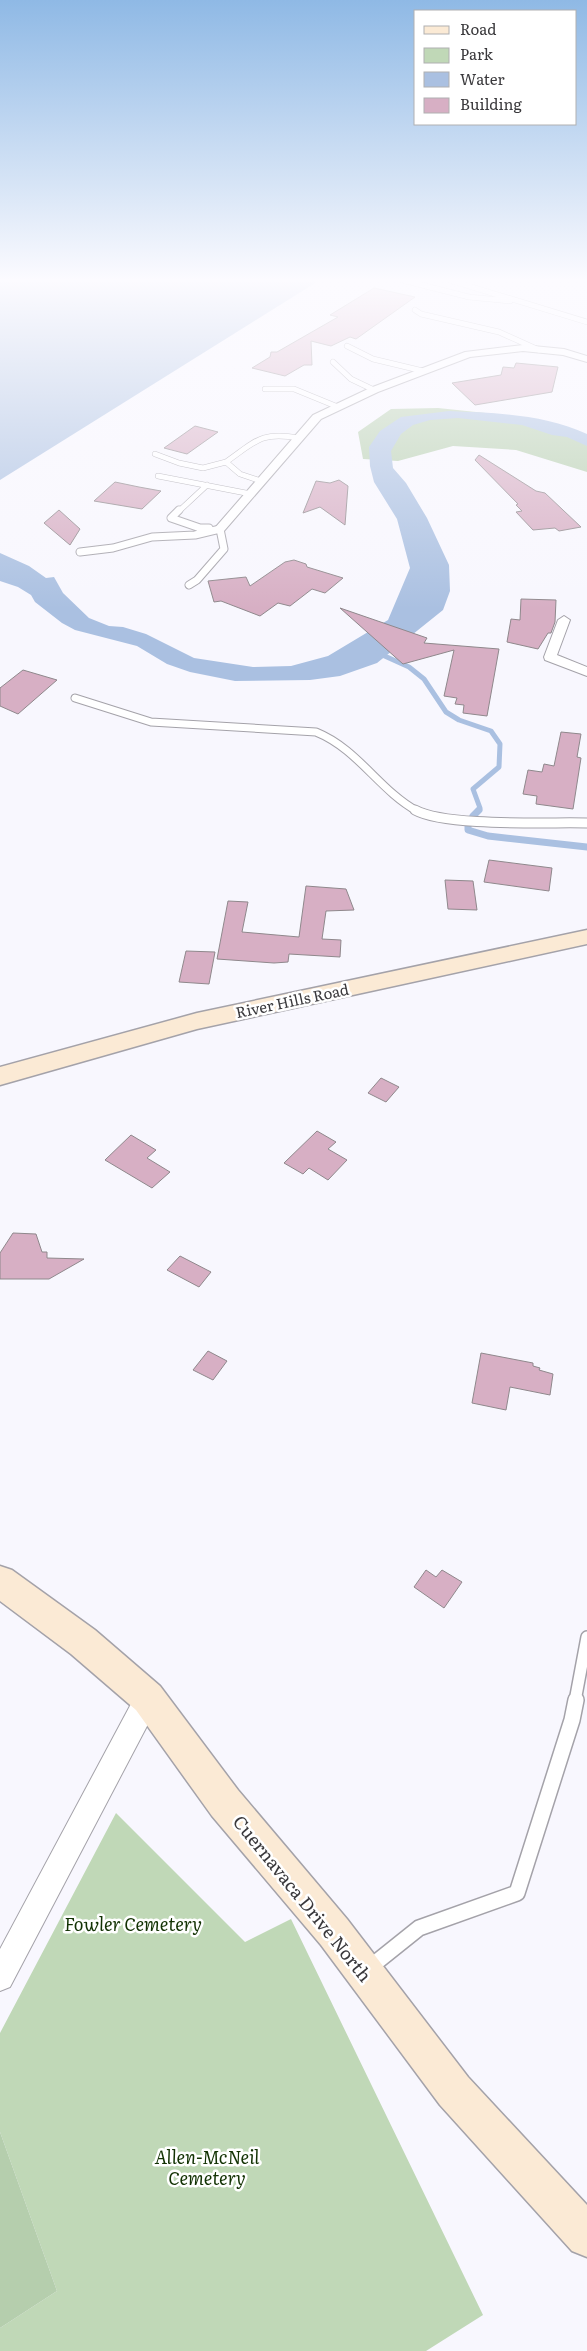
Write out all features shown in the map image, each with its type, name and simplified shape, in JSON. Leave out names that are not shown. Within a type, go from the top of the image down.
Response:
[{"type":"street","points":[[220,529],[317,417],[374,390]]},
{"type":"street","points":[[564,620],[550,657],[587,672]]},
{"type":"street","name":"River Hills Road","points":[[0,1076],[196,1021],[587,937]]},
{"type":"street","name":"Cuernavaca Drive North","points":[[0,1581],[83,1642],[148,1698],[225,1803],[334,1932],[454,2091],[587,2236]]},
{"type":"street","points":[[0,1977],[148,1698]]},
{"type":"lane","points":[[295,390],[311,394],[338,407]]},
{"type":"lane","points":[[155,454],[203,468],[226,462],[259,439],[276,434],[299,438]]},
{"type":"lane","points":[[226,462],[240,474],[261,481]]},
{"type":"lane","points":[[158,476],[250,494]]},
{"type":"lane","points":[[207,485],[171,518],[200,528],[220,529]]},
{"type":"lane","points":[[80,552],[113,548],[152,537],[195,535],[220,529]]},
{"type":"lane","points":[[189,585],[197,580],[224,549],[220,529]]},
{"type":"lane","points":[[75,698],[151,722],[316,732],[328,736],[346,748],[399,801],[408,808],[428,816],[465,820],[587,823]]},
{"type":"lane","points":[[364,1972],[419,1928],[517,1893],[572,1720],[587,1637]]},
{"type":"green space","points":[[438,408],[495,414],[587,438],[587,472],[516,450],[453,446],[398,461],[363,459],[358,432],[391,409]]},
{"type":"green space","name":"Allen-McNeil Cemetery","points":[[116,1813],[245,1942],[291,1919],[483,2315],[426,2351],[0,2351],[0,2328],[57,2291],[0,2132],[0,2033]]},
{"type":"green space","points":[[0,2132],[57,2291],[0,2328]]},
{"type":"water","points":[[0,390],[144,390],[0,480]]},
{"type":"water","points":[[449,411],[520,416],[554,422],[587,434],[587,446],[567,437],[552,435],[522,425],[458,418],[430,420],[413,425],[401,434],[391,451],[393,468],[406,483],[427,518],[449,565],[450,591],[443,610],[377,663],[340,676],[310,680],[235,681],[190,672],[167,664],[137,646],[75,630],[62,623],[35,602],[31,595],[18,587],[0,581],[0,553],[29,566],[46,578],[54,577],[63,593],[89,618],[109,626],[123,627],[146,634],[194,658],[253,667],[291,666],[328,656],[388,620],[410,568],[397,519],[374,482],[370,466],[369,447],[380,431],[401,417]]},
{"type":"building","points":[[459,390],[553,390],[552,392],[475,405]]},
{"type":"building","points":[[195,426],[218,432],[187,454],[164,448]]},
{"type":"building","points":[[479,455],[536,491],[545,493],[581,527],[559,531],[555,528],[533,530],[516,512],[522,511],[516,505],[518,504],[475,460]]},
{"type":"building","points":[[339,480],[348,486],[345,525],[320,507],[303,513],[316,481],[330,483]]},
{"type":"building","points":[[115,482],[161,491],[142,509],[94,501]]},
{"type":"building","points":[[59,510],[80,529],[70,545],[44,523]]},
{"type":"building","points":[[294,560],[306,564],[307,567],[343,578],[325,593],[312,589],[290,606],[278,603],[260,616],[221,601],[214,602],[208,581],[246,577],[250,586],[285,562]]},
{"type":"building","points":[[521,599],[556,600],[555,622],[551,633],[548,633],[538,649],[507,642],[511,619],[520,620]]},
{"type":"building","points":[[340,608],[427,638],[424,643],[499,649],[487,716],[463,713],[464,705],[455,704],[457,698],[444,696],[454,650],[403,664]]},
{"type":"building","points":[[23,670],[57,680],[18,714],[0,706],[0,688]]},
{"type":"building","points":[[561,732],[581,734],[577,757],[581,758],[573,809],[536,804],[537,796],[523,794],[528,770],[542,772],[544,764],[554,766]]},
{"type":"building","points":[[489,860],[552,868],[549,891],[484,882]]},
{"type":"building","points":[[445,880],[473,881],[477,910],[448,909]]},
{"type":"building","points":[[306,886],[346,889],[354,910],[326,911],[322,939],[341,940],[340,957],[289,954],[288,962],[274,963],[217,959],[228,901],[248,902],[242,932],[299,937]]},
{"type":"building","points":[[186,951],[215,952],[209,984],[179,982]]},
{"type":"building","points":[[381,1078],[399,1087],[386,1102],[368,1093]]},
{"type":"building","points":[[317,1131],[336,1142],[328,1149],[347,1160],[328,1180],[309,1168],[303,1174],[284,1163]]},
{"type":"building","points":[[131,1135],[156,1150],[147,1158],[170,1172],[152,1188],[105,1160]]},
{"type":"building","points":[[13,1233],[36,1234],[42,1252],[47,1252],[47,1258],[84,1259],[49,1279],[0,1279],[0,1253]]},
{"type":"building","points":[[180,1256],[211,1272],[199,1287],[167,1270]]},
{"type":"building","points":[[208,1351],[227,1361],[213,1380],[193,1370]]},
{"type":"building","points":[[481,1353],[533,1363],[533,1366],[540,1368],[539,1370],[553,1374],[550,1395],[510,1387],[506,1410],[472,1403]]},
{"type":"building","points":[[426,1570],[436,1577],[442,1570],[462,1582],[444,1608],[414,1587]]},
{"type":"waterway","points":[[378,653],[409,667],[424,679],[446,712],[459,720],[491,731],[500,744],[499,767],[473,789],[480,808],[477,811]]},
{"type":"waterway","points":[[473,816],[479,810]]},
{"type":"waterway","points":[[468,825],[468,830],[488,836],[587,847]]},
{"type":"park label","name":"Fowler Cemetery","points":[[133,1923]]}]
